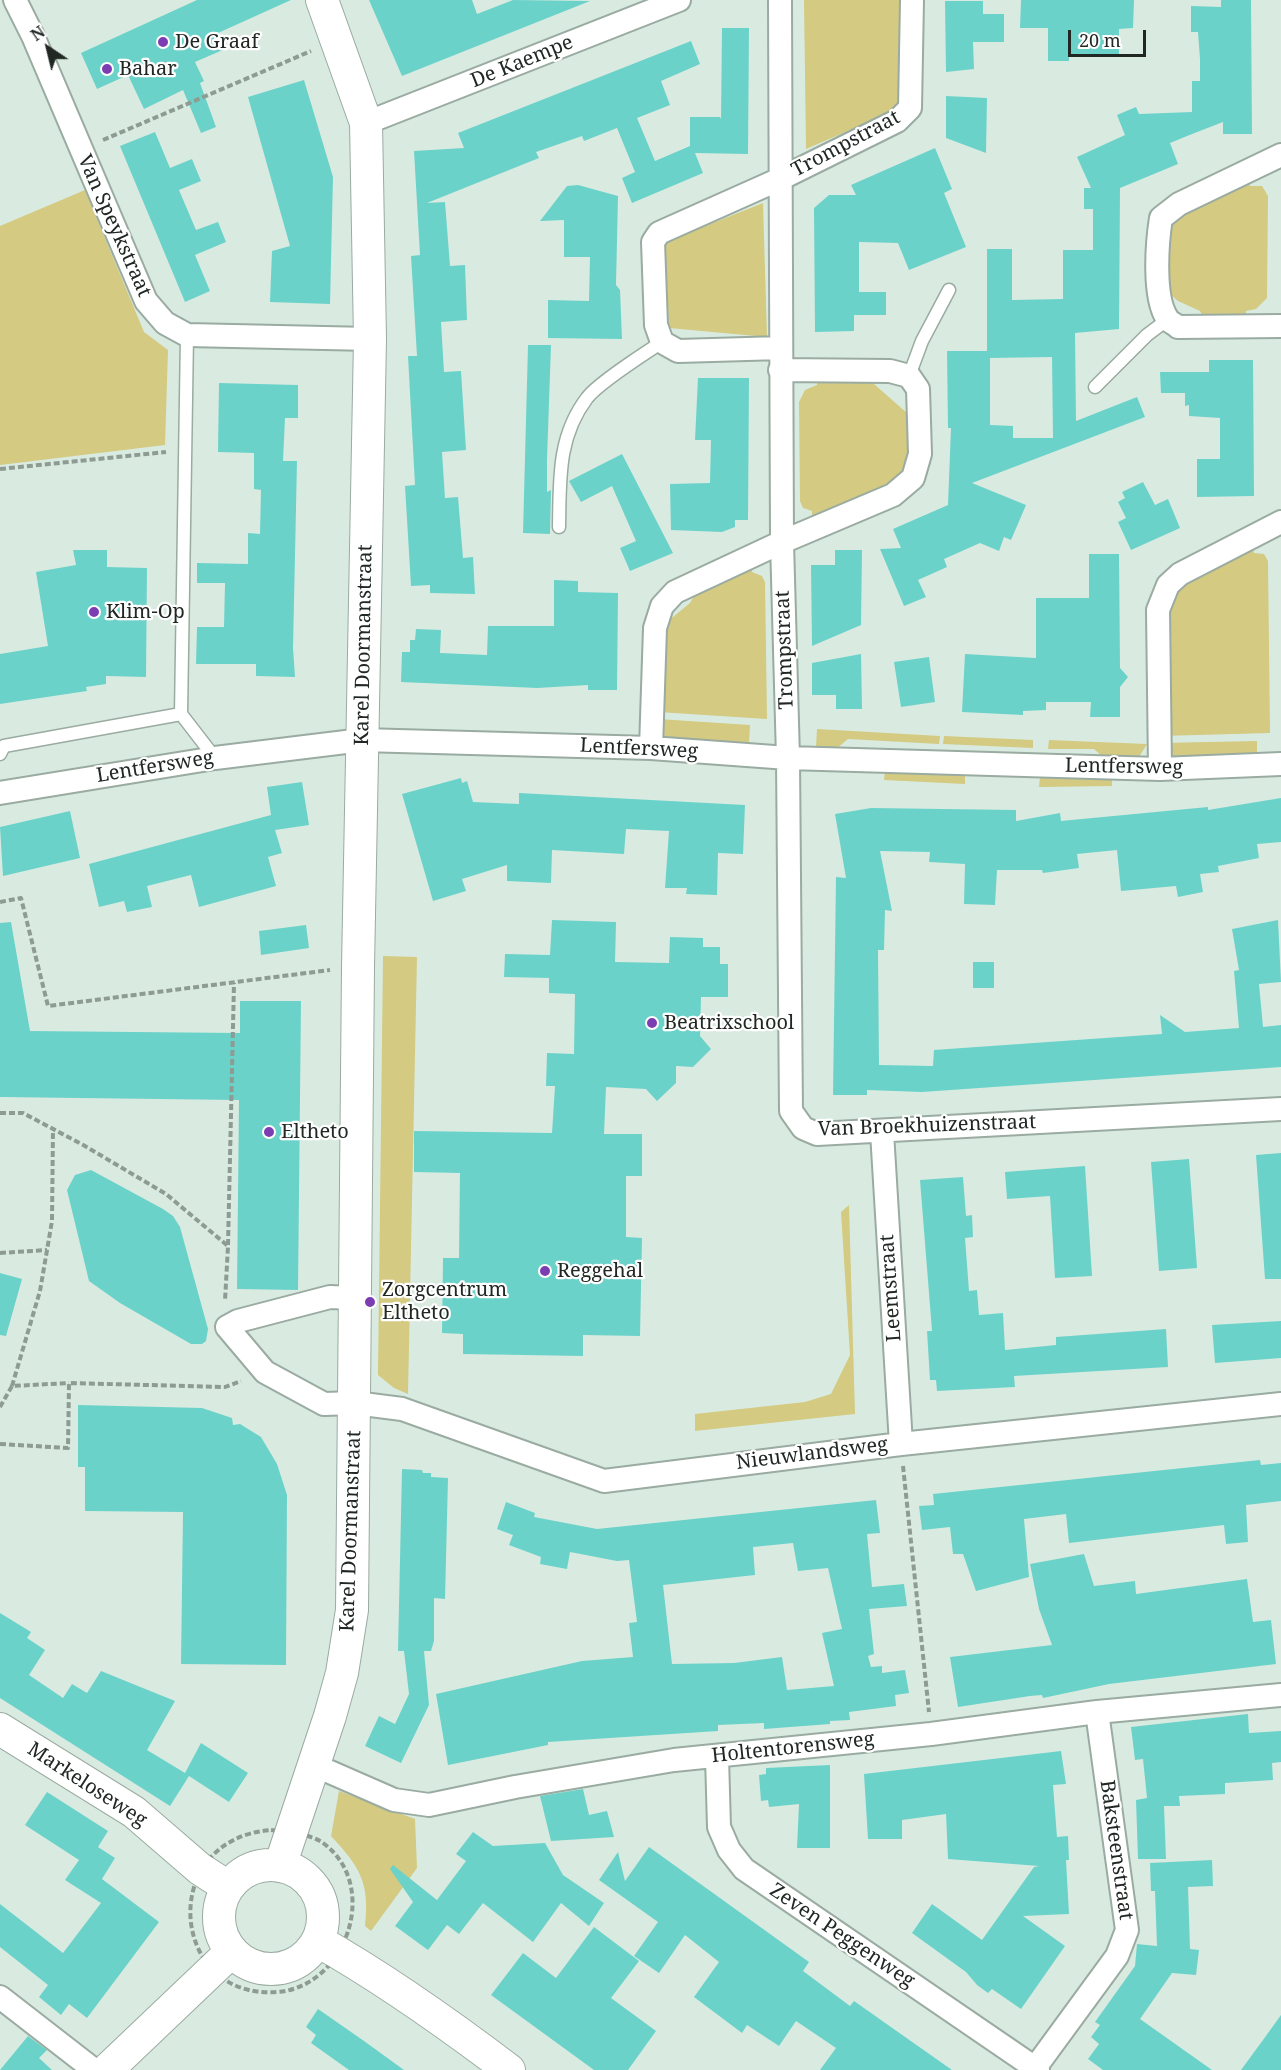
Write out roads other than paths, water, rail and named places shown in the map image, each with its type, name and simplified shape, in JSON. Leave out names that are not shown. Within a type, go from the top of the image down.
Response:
[{"type":"main road","name":"Karel Doormanstraat","points":[[280,1866],[342,1673],[352,1610],[355,1403],[353,1298],[370,339],[366,123],[322,0]]},
{"type":"main road","name":"Markeloseweg","points":[[0,1730],[134,1812],[200,1869],[228,1887]]},
{"type":"main road","points":[[327,1956],[323,1913],[318,1896],[305,1878],[280,1866],[262,1866],[243,1873],[228,1887],[221,1903],[219,1923],[224,1940],[231,1952],[246,1963],[261,1969],[282,1968],[298,1961],[327,1956],[444,2020],[508,2070]]},
{"type":"main road","points":[[107,2070],[231,1952]]},
{"type":"street","name":"Van Speykstraat","points":[[15,0],[146,301],[165,323],[186,335]]},
{"type":"street","name":"De Kaempe","points":[[366,123],[679,0]]},
{"type":"street","name":"Trompstraat","points":[[780,0],[780,359],[788,758]]},
{"type":"street","name":"Trompstraat","points":[[662,342],[656,325],[653,242],[659,233],[780,179],[897,122],[910,108],[912,0]]},
{"type":"street","points":[[1281,155],[1179,204],[1161,218],[1159,296],[1167,320],[1179,327],[1281,326]]},
{"type":"street","points":[[186,335],[370,339]]},
{"type":"street","points":[[651,748],[655,628],[662,606],[675,592],[782,542],[893,495],[912,477],[920,454],[918,389],[909,376],[890,371],[780,359],[678,351],[662,342]]},
{"type":"street","points":[[1160,769],[1158,610],[1168,585],[1180,574],[1281,522]]},
{"type":"street","name":"Lentfersweg","points":[[0,793],[215,758],[362,740],[651,748],[788,758],[1160,769],[1281,764]]},
{"type":"street","name":"Van Broekhuizenstraat","points":[[788,758],[791,1111],[803,1128],[817,1134],[882,1132],[1281,1109]]},
{"type":"street","name":"Leemstraat","points":[[882,1132],[901,1444]]},
{"type":"street","name":"Karel Doormanstraat","points":[[353,1298],[330,1297],[238,1321],[227,1327],[265,1372],[324,1404],[355,1403]]},
{"type":"street","name":"Nieuwlandsweg","points":[[355,1403],[402,1409],[604,1481],[901,1444],[1281,1404]]},
{"type":"street","name":"Holtentorensweg","points":[[314,1765],[394,1800],[429,1805],[631,1767],[931,1734],[1097,1712],[1281,1695]]},
{"type":"street","name":"Baksteenstraat","points":[[1037,2069],[1118,1956],[1127,1930],[1097,1712]]},
{"type":"street","name":"Zeven Peggenweg","points":[[717,1757],[719,1827],[729,1850],[744,1869],[1037,2069]]},
{"type":"street","points":[[0,1997],[94,2070]]},
{"type":"lane","points":[[909,376],[922,341],[949,290]]},
{"type":"lane","points":[[1095,387],[1147,335],[1167,320]]},
{"type":"lane","points":[[186,335],[181,714],[215,758]]},
{"type":"lane","points":[[559,527],[560,458],[571,428],[587,397],[662,342]]},
{"type":"lane","points":[[0,754],[4,746],[181,714]]},
{"type":"place","name":"De Graaf","points":[[163,42]]},
{"type":"place","name":"Bahar","points":[[107,69]]},
{"type":"place","name":"Klim-Op","points":[[94,612]]},
{"type":"place","name":"Beatrixschool","points":[[652,1023]]},
{"type":"place","name":"Eltheto","points":[[269,1132]]},
{"type":"place","name":"Reggehal","points":[[545,1271]]},
{"type":"place","name":"Zorgcentrum Eltheto","points":[[370,1302]]}]
